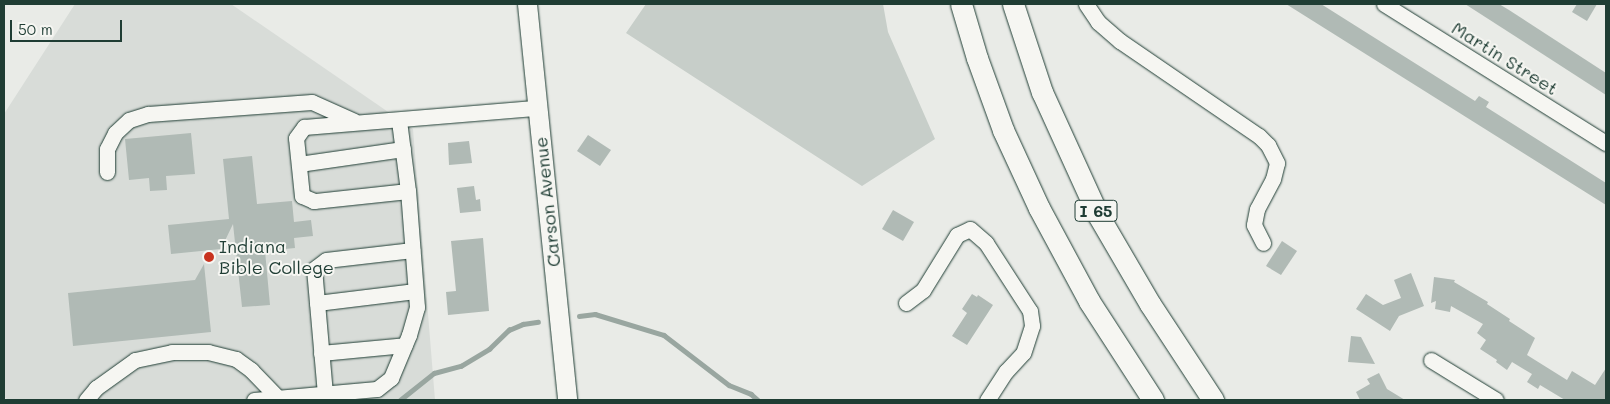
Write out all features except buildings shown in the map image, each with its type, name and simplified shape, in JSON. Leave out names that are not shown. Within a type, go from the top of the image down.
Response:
[{"type":"highway","name":"I 65","points":[[961,4],[977,58],[1003,130],[1039,208],[1089,301],[1153,400]]},
{"type":"highway","name":"I 65","points":[[1014,4],[1042,92],[1098,215],[1135,280],[1213,400]]},
{"type":"main road","name":"Carson Avenue","points":[[527,4],[567,400]]},
{"type":"street","points":[[1086,4],[1098,22],[1120,41],[1259,136],[1268,145],[1277,163],[1274,179],[1257,209],[1254,225],[1263,243]]},
{"type":"street","name":"Martin Street","points":[[1384,4],[1606,143]]},
{"type":"street","points":[[107,172],[107,148],[115,134],[129,120],[148,114],[312,102],[356,122]]},
{"type":"street","points":[[408,191],[314,201],[302,196],[296,138],[304,127],[356,122],[399,121],[537,108]]},
{"type":"street","points":[[254,400],[377,390],[391,378],[405,345],[416,307],[408,191],[399,121]]},
{"type":"street","points":[[299,164],[403,149]]},
{"type":"street","points":[[906,303],[923,290],[957,234],[970,229],[986,243],[1030,311],[1032,326],[1023,353],[1006,370],[987,400]]},
{"type":"street","points":[[325,394],[314,269],[326,260],[412,250]]},
{"type":"street","points":[[317,303],[415,291]]},
{"type":"street","points":[[321,353],[405,345]]},
{"type":"street","points":[[86,400],[96,388],[135,360],[172,352],[208,352],[236,359],[251,370],[278,398]]},
{"type":"street","points":[[1431,360],[1496,400]]},
{"type":"shaded area","points":[[75,4],[231,4],[413,129],[435,400],[9,400],[4,397],[4,114]]},
{"type":"shaded area","points":[[646,4],[883,4],[888,32],[935,139],[862,186],[626,33]]},
{"type":"waterway","points":[[579,316],[595,314],[664,335],[729,385],[751,394],[758,400]]},
{"type":"waterway","points":[[400,400],[434,373],[461,366],[489,349],[509,330],[523,324],[538,322]]},
{"type":"place","name":"Indiana Bible College","points":[[209,257]]}]
